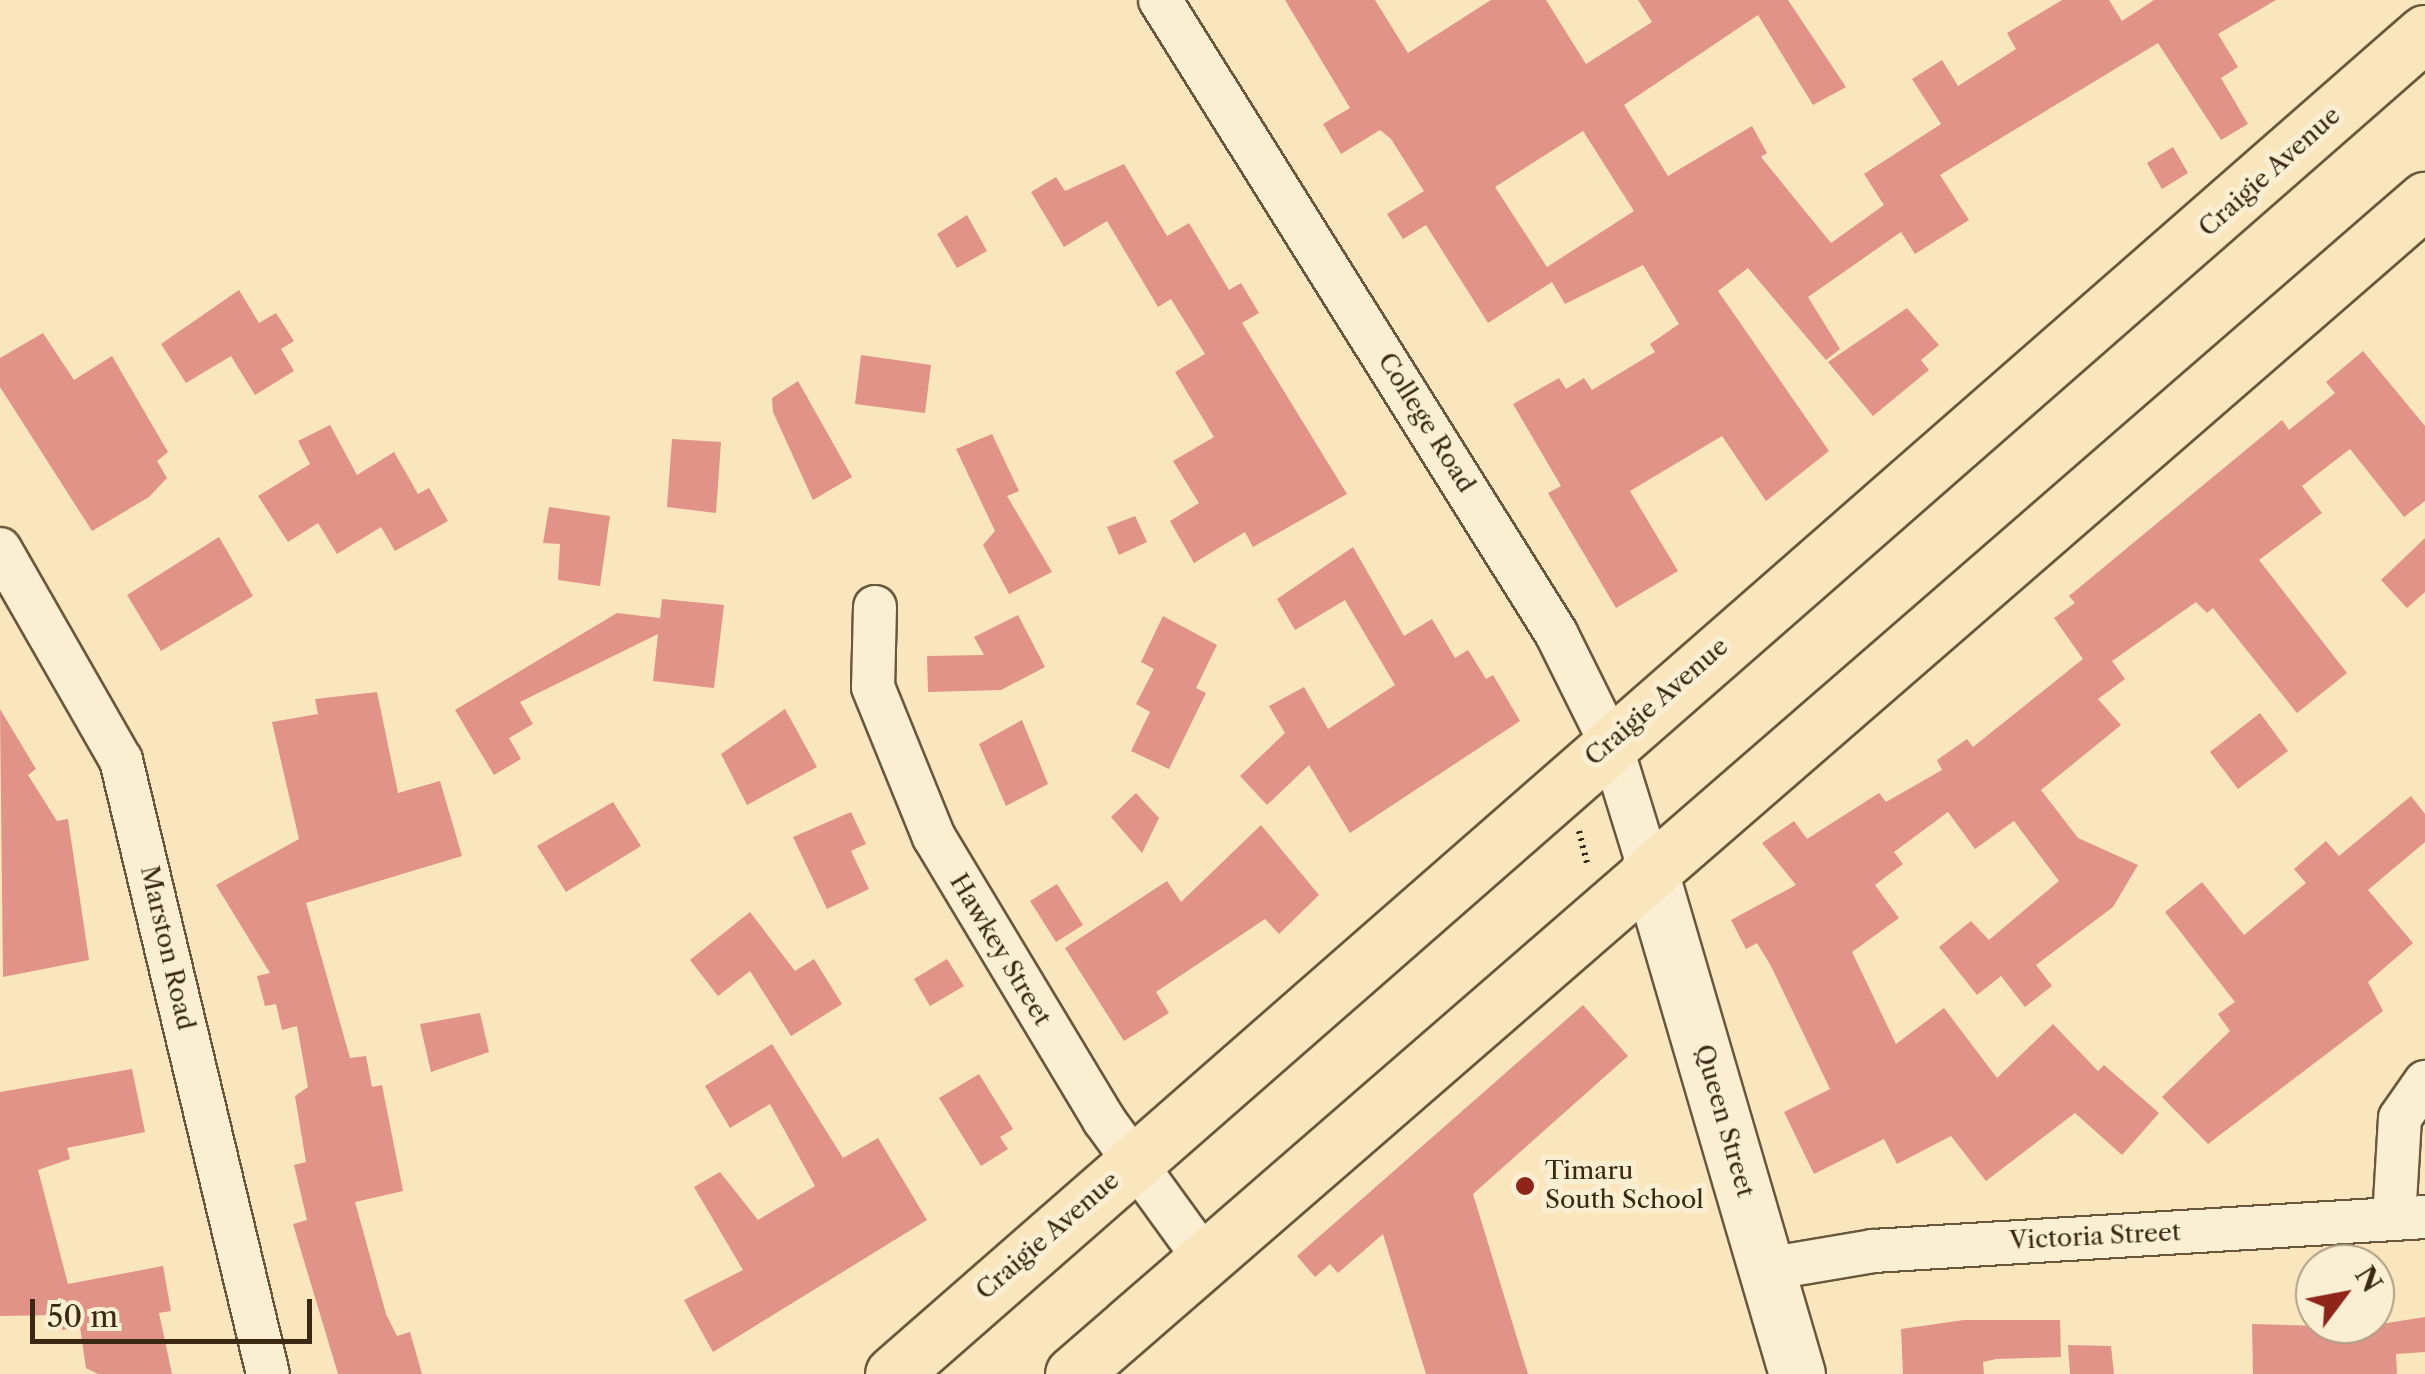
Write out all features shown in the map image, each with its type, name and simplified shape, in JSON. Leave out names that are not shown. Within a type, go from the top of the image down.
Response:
[{"type":"highway","name":"Craigie Avenue","points":[[893,1374],[1610,742],[2425,33]]},
{"type":"highway","points":[[1072,1374],[1206,1261],[1649,868],[2425,200]]},
{"type":"street","name":"College Road","points":[[1160,0],[1556,633],[1610,742],[1649,868]]},
{"type":"street","name":"Marston Road","points":[[0,549],[121,760],[268,1374]]},
{"type":"street","name":"Hawkey Street","points":[[875,606],[873,687],[934,837],[1134,1161],[1206,1261]]},
{"type":"street","name":"Queen Street","points":[[1649,868],[1796,1374]]},
{"type":"street","points":[[2410,1218],[2396,1132],[2425,1082]]},
{"type":"street","name":"Victoria Street","points":[[1767,1269],[1873,1250],[2410,1218]]},
{"type":"path","points":[[1574,810],[1594,888]]},
{"type":"building","points":[[1285,0],[1375,0],[1408,53],[1491,0],[1546,0],[1586,64],[1652,22],[1638,0],[1788,0],[1846,87],[1813,105],[1758,15],[1624,105],[1668,176],[1752,126],[1767,153],[1761,157],[1831,243],[1884,205],[1864,174],[1941,124],[1912,79],[1942,60],[1958,86],[2016,49],[2007,33],[2062,0],[2109,0],[2122,21],[2154,0],[2276,0],[2218,34],[2238,67],[2221,78],[2248,124],[2221,140],[2158,43],[1940,175],[1969,220],[1915,254],[1901,232],[1808,297],[1840,349],[1826,360],[1748,268],[1718,291],[1829,451],[1766,501],[1722,436],[1630,491],[1678,571],[1616,608],[1548,493],[1561,486],[1513,404],[1559,378],[1566,389],[1584,378],[1592,390],[1655,352],[1650,344],[1679,324],[1643,265],[1565,304],[1552,282],[1488,323],[1426,225],[1403,239],[1387,214],[1424,191],[1391,139],[1380,130],[1341,154],[1323,124],[1350,108]],"holes":[[[1583,131],[1634,211],[1547,267],[1495,187]]]},
{"type":"building","points":[[2173,147],[2188,173],[2162,189],[2147,163]]},
{"type":"building","points":[[1124,164],[1167,236],[1189,223],[1229,290],[1241,283],[1259,313],[1242,323],[1347,494],[1253,547],[1245,532],[1194,563],[1170,521],[1199,503],[1173,461],[1214,437],[1175,372],[1205,354],[1171,299],[1158,307],[1107,221],[1064,247],[1031,192],[1056,177],[1065,191]]},
{"type":"building","points":[[967,215],[987,251],[957,268],[937,234]]},
{"type":"building","points":[[239,290],[259,323],[276,313],[294,341],[281,349],[294,371],[255,395],[231,356],[186,383],[161,344]]},
{"type":"building","points":[[1907,308],[1939,345],[1921,360],[1929,370],[1873,416],[1828,362]]},
{"type":"building","points":[[43,333],[74,380],[112,356],[168,452],[157,461],[167,478],[149,497],[92,531],[0,387],[0,358]]},
{"type":"building","points":[[2363,351],[2425,426],[2425,501],[2404,517],[2350,449],[2302,486],[2322,513],[2259,560],[2347,673],[2297,713],[2213,608],[2207,613],[2196,602],[2112,661],[2125,679],[2098,699],[2121,725],[2041,790],[2078,838],[2138,865],[2113,907],[2036,965],[2052,986],[2025,1007],[2001,976],[1977,995],[1939,947],[1971,921],[1989,940],[2059,881],[2014,821],[1975,849],[1948,812],[1894,852],[1903,864],[1875,885],[1899,918],[1852,952],[1896,1044],[1944,1008],[1997,1078],[2053,1024],[2098,1071],[2104,1065],[2159,1113],[2122,1155],[2075,1113],[1986,1181],[1951,1136],[1897,1164],[1884,1139],[1814,1174],[1784,1112],[1830,1089],[1771,966],[1757,943],[1746,949],[1731,920],[1796,885],[1762,843],[1794,821],[1807,839],[1879,793],[1886,802],[1942,770],[1937,760],[1967,739],[1973,747],[2083,659],[2054,618],[2075,603],[2069,596],[2282,420],[2289,430],[2335,393],[2326,382]]},
{"type":"building","points":[[861,355],[931,365],[925,413],[855,404]]},
{"type":"building","points":[[798,381],[852,477],[813,500],[773,412],[772,398]]},
{"type":"building","points":[[330,425],[357,475],[394,452],[418,494],[429,488],[448,521],[395,551],[381,527],[337,554],[318,523],[288,542],[258,496],[310,464],[298,441]]},
{"type":"building","points":[[992,434],[1019,491],[1007,496],[1052,572],[1009,594],[983,545],[995,531],[956,449]]},
{"type":"building","points":[[672,439],[721,442],[716,513],[667,507]]},
{"type":"building","points":[[549,507],[610,516],[600,586],[558,580],[560,544],[543,543]]},
{"type":"building","points":[[1135,516],[1147,542],[1119,555],[1107,527]]},
{"type":"building","points":[[219,537],[253,596],[161,651],[127,595]]},
{"type":"building","points":[[2425,538],[2425,592],[2407,608],[2381,580]]},
{"type":"building","points":[[1353,547],[1404,636],[1432,619],[1455,658],[1468,650],[1486,679],[1493,675],[1520,721],[1350,833],[1309,765],[1267,805],[1240,776],[1285,733],[1269,706],[1304,687],[1328,729],[1395,685],[1345,600],[1295,630],[1277,599]]},
{"type":"building","points":[[662,599],[724,605],[714,688],[653,681],[658,634],[520,702],[533,724],[509,738],[521,759],[494,775],[455,710],[617,613],[660,618]]},
{"type":"building","points":[[1018,615],[1045,667],[1001,690],[928,692],[927,656],[984,655],[974,637]]},
{"type":"building","points":[[1163,616],[1217,645],[1196,688],[1206,693],[1169,769],[1131,751],[1150,712],[1136,704],[1154,669],[1141,662]]},
{"type":"building","points":[[377,692],[398,793],[440,781],[462,856],[306,903],[350,1058],[366,1056],[372,1087],[382,1085],[403,1191],[355,1202],[386,1314],[397,1336],[410,1332],[422,1374],[338,1374],[293,1224],[307,1220],[294,1165],[306,1162],[295,1096],[308,1087],[297,1026],[282,1030],[276,1004],[265,1006],[257,976],[270,973],[216,885],[299,839],[272,722],[318,714],[315,699]]},
{"type":"building","points":[[0,709],[36,769],[28,775],[57,821],[68,819],[89,960],[3,977]]},
{"type":"building","points":[[785,709],[817,767],[747,805],[721,754]]},
{"type":"building","points":[[2260,713],[2288,751],[2238,789],[2210,752]]},
{"type":"building","points":[[1022,720],[1048,784],[1006,806],[979,744]]},
{"type":"building","points":[[1136,793],[1159,818],[1142,853],[1111,817]]},
{"type":"building","points":[[2411,796],[2425,814],[2425,842],[2368,890],[2413,943],[2368,982],[2383,1011],[2208,1144],[2162,1097],[2230,1031],[2218,1014],[2235,1002],[2165,912],[2202,882],[2244,935],[2306,883],[2294,869],[2326,841],[2339,856]]},
{"type":"building","points":[[613,802],[641,846],[566,892],[537,846]]},
{"type":"building","points":[[851,812],[866,844],[851,851],[869,889],[827,909],[793,837]]},
{"type":"building","points":[[1261,825],[1319,895],[1279,934],[1265,919],[1156,992],[1169,1013],[1124,1041],[1065,948],[1167,881],[1181,902]]},
{"type":"building","points":[[1057,884],[1083,925],[1056,942],[1030,901]]},
{"type":"building","points":[[750,912],[795,971],[814,959],[842,1004],[791,1036],[750,971],[718,996],[690,960]]},
{"type":"building","points":[[947,959],[964,986],[930,1006],[914,979]]},
{"type":"building","points":[[1583,1005],[1628,1056],[1473,1194],[1528,1374],[1426,1374],[1383,1234],[1338,1273],[1330,1264],[1315,1277],[1297,1256]]},
{"type":"building","points":[[480,1013],[489,1052],[431,1072],[420,1024]]},
{"type":"building","points":[[772,1044],[843,1158],[878,1138],[927,1220],[713,1352],[684,1300],[743,1270],[694,1187],[720,1172],[758,1220],[815,1186],[770,1104],[730,1128],[705,1086]]},
{"type":"building","points":[[132,1069],[145,1132],[67,1148],[70,1159],[38,1170],[68,1284],[163,1266],[171,1311],[159,1313],[172,1374],[98,1374],[86,1368],[80,1327],[62,1330],[60,1315],[0,1316],[0,1092]]},
{"type":"building","points":[[979,1074],[1013,1129],[1000,1137],[1008,1149],[981,1166],[939,1098]]},
{"type":"building","points":[[2425,1317],[2425,1352],[2396,1354],[2397,1374],[2253,1374],[2252,1324],[2295,1325],[2295,1344],[2395,1344],[2395,1322]]},
{"type":"building","points":[[1964,1320],[2060,1320],[2061,1357],[1996,1359],[1983,1362],[1984,1374],[1903,1374],[1901,1329]]},
{"type":"building","points":[[2068,1345],[2111,1346],[2114,1374],[2070,1374]]},
{"type":"place","name":"Timaru South School","points":[[1525,1186]]}]
